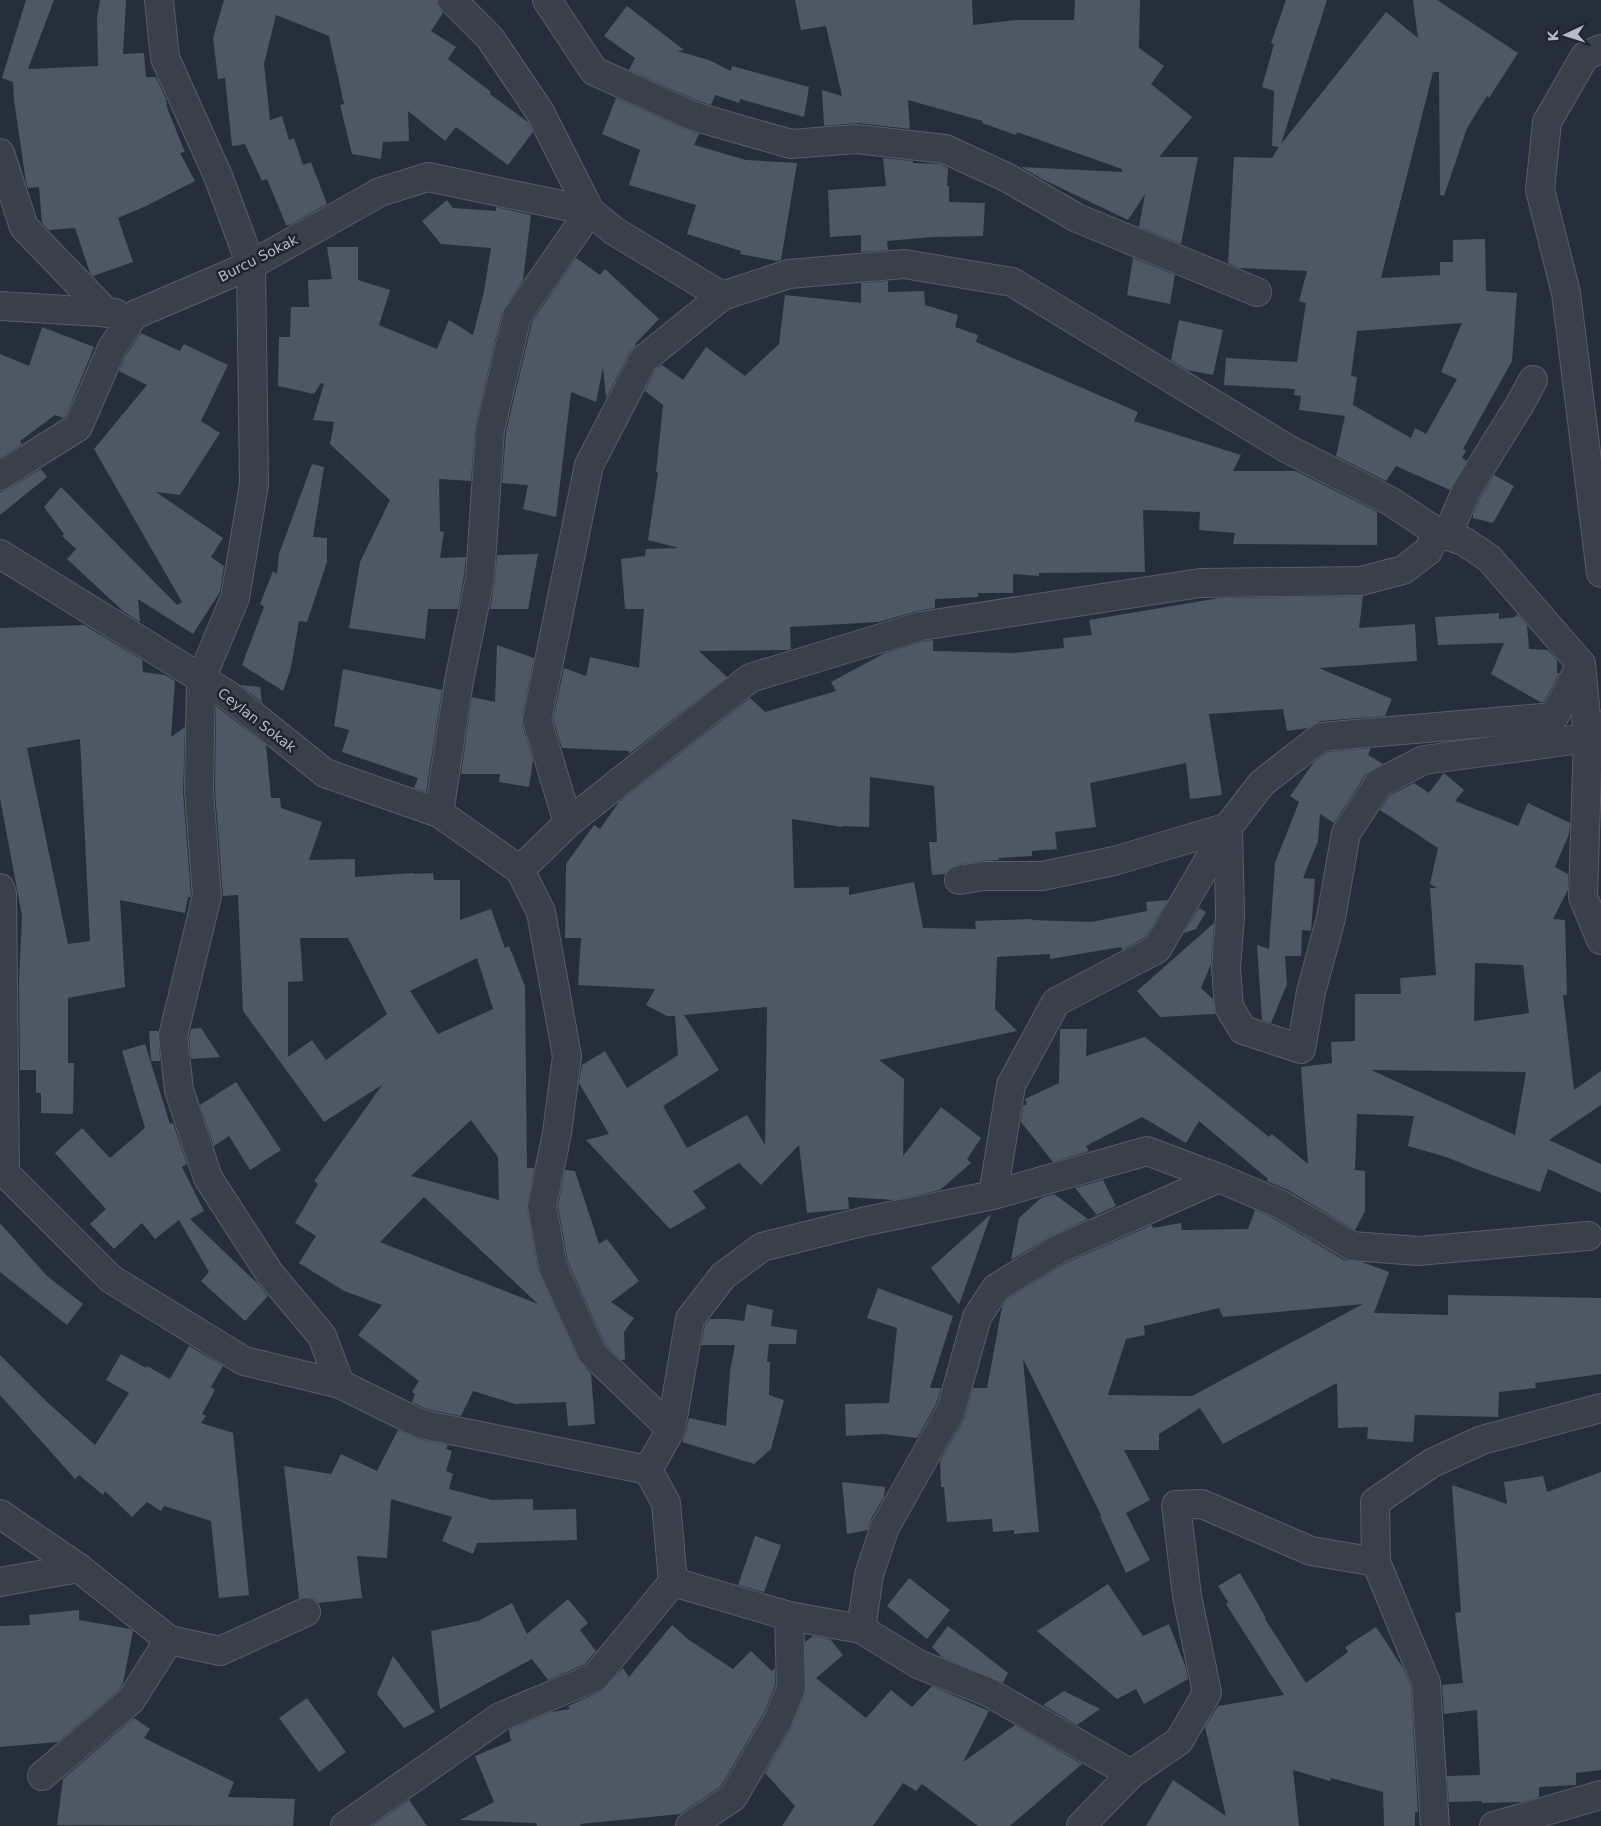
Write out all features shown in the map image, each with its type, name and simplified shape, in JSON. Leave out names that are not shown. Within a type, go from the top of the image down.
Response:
[{"type":"street","points":[[160,0],[165,58],[218,176],[251,265],[254,484],[235,598],[201,679],[198,792],[207,896],[173,1036],[179,1090],[208,1178],[270,1274],[322,1336],[340,1384]]},
{"type":"street","points":[[452,0],[490,38],[540,112],[590,210],[614,232],[722,296]]},
{"type":"street","points":[[547,0],[594,71],[693,116],[791,144],[856,139],[946,149],[1008,178],[1077,218],[1256,292]]},
{"type":"street","points":[[1601,49],[1585,56],[1547,122],[1540,190],[1566,293],[1601,574]]},
{"type":"street","points":[[0,153],[24,227],[107,313]]},
{"type":"street","name":"Burcu Sokak","points":[[134,315],[251,265],[380,192],[428,176],[590,210]]},
{"type":"street","points":[[439,813],[459,681],[480,578],[490,430],[517,316],[590,210]]},
{"type":"street","points":[[568,823],[537,720],[588,465],[644,359],[722,296],[789,274],[904,264],[1012,282],[1286,448],[1390,501],[1442,534],[1463,542],[1489,558],[1581,664],[1594,732],[1594,775],[1583,897],[1601,940]]},
{"type":"street","points":[[0,306],[134,315],[112,348],[78,427],[0,476]]},
{"type":"street","points":[[671,1429],[592,1353],[553,1267],[542,1206],[557,1133],[567,1056],[541,912],[520,870],[568,823],[750,678],[921,626],[1200,583],[1361,581],[1403,570],[1428,551],[1442,534],[1533,380]]},
{"type":"street","name":"Ceylan Sokak","points":[[0,554],[228,695],[325,774],[439,813],[520,870]]},
{"type":"street","points":[[993,1195],[1011,1085],[1056,1002],[1157,949],[1228,827],[1262,783],[1321,737],[1554,717],[1581,664]]},
{"type":"street","points":[[1228,827],[1230,916],[1226,968],[1229,1007],[1243,1030],[1301,1049],[1311,992],[1331,918],[1346,833],[1379,783],[1424,760],[1594,732]]},
{"type":"street","points":[[959,880],[984,876],[1042,876],[1114,861],[1228,827]]},
{"type":"street","points":[[0,888],[2,894],[2,1170],[112,1279],[244,1361],[340,1384],[421,1424],[648,1470],[666,1503],[673,1582],[595,1677],[500,1717],[345,1826]]},
{"type":"street","points":[[648,1470],[671,1429],[690,1319],[723,1276],[762,1247],[862,1222],[993,1195],[1147,1151],[1219,1178],[1280,1204],[1352,1246],[1418,1251],[1588,1236]]},
{"type":"street","points":[[861,1629],[869,1575],[885,1527],[951,1410],[977,1317],[996,1288],[1059,1249],[1219,1178]]},
{"type":"street","points":[[1435,1826],[1426,1684],[1376,1562],[1375,1502],[1432,1463],[1482,1440],[1601,1408]]},
{"type":"street","points":[[1081,1826],[1131,1774],[1179,1741],[1207,1693],[1187,1596],[1176,1505],[1202,1504],[1311,1551],[1376,1562]]},
{"type":"street","points":[[0,1514],[79,1568],[169,1640],[220,1652],[306,1612]]},
{"type":"street","points":[[0,1582],[79,1568]]},
{"type":"street","points":[[673,1582],[788,1616],[861,1629],[918,1664],[988,1692],[1131,1774]]},
{"type":"street","points":[[690,1826],[733,1797],[778,1720],[791,1688],[788,1616]]},
{"type":"street","points":[[42,1776],[131,1700],[169,1640]]},
{"type":"street","points":[[1494,1826],[1601,1795]]},
{"type":"building","points":[[26,0],[54,0],[28,69],[98,66],[97,18],[100,0],[126,0],[123,54],[144,53],[146,77],[156,77],[185,152],[180,153],[195,181],[118,218],[133,262],[93,276],[90,273],[75,228],[49,230],[42,223],[39,187],[28,188],[26,182],[13,82],[2,78]]},
{"type":"building","points":[[224,0],[437,0],[437,4],[443,13],[431,31],[456,47],[448,59],[491,92],[490,94],[528,122],[533,132],[508,165],[456,127],[445,141],[408,111],[409,141],[383,142],[381,159],[352,154],[340,105],[344,104],[329,36],[276,15],[264,64],[270,120],[282,116],[289,140],[294,138],[303,165],[311,162],[327,204],[290,225],[286,225],[267,179],[262,181],[245,144],[232,146],[225,78],[218,79],[213,38]]},
{"type":"building","points":[[795,0],[972,0],[973,25],[1016,20],[1074,20],[1075,0],[1140,0],[1139,48],[1164,66],[1151,84],[1192,117],[1159,157],[1198,157],[1181,244],[1139,227],[1145,194],[1128,220],[1021,167],[1122,172],[1122,169],[1017,132],[1016,135],[982,123],[983,121],[908,100],[910,129],[858,123],[824,126],[822,90],[842,96],[826,26],[801,30]]},
{"type":"building","points":[[1286,0],[1327,0],[1281,144],[1386,12],[1418,38],[1413,0],[1437,0],[1518,53],[1467,128],[1444,196],[1440,195],[1439,72],[1433,72],[1381,278],[1440,275],[1440,262],[1453,262],[1453,240],[1485,239],[1486,291],[1517,293],[1512,361],[1463,449],[1466,451],[1462,458],[1467,461],[1450,490],[1396,466],[1386,481],[1336,456],[1345,416],[1299,410],[1301,396],[1294,395],[1295,389],[1224,385],[1226,358],[1297,362],[1306,303],[1299,301],[1307,271],[1239,268],[1228,263],[1234,157],[1272,158],[1279,147],[1272,146],[1274,91],[1262,87],[1274,44],[1271,43]],"holes":[[[1462,323],[1441,372],[1457,379],[1426,434],[1415,428],[1411,438],[1353,405],[1357,377],[1351,376],[1357,331]]]},
{"type":"building","points":[[627,6],[684,50],[677,51],[709,60],[731,71],[732,66],[809,87],[804,117],[740,99],[739,103],[715,95],[711,105],[629,70],[635,58],[604,36]]},
{"type":"building","points":[[616,98],[699,134],[694,145],[746,160],[797,163],[781,260],[777,261],[740,254],[741,251],[687,234],[696,205],[629,185],[640,150],[602,134]]},
{"type":"building","points":[[883,158],[913,161],[913,163],[941,164],[948,168],[947,186],[949,186],[949,202],[985,203],[983,236],[933,237],[887,241],[888,250],[861,252],[861,235],[830,237],[828,190],[886,186]]},
{"type":"building","points":[[447,200],[453,208],[496,211],[496,207],[531,215],[523,280],[502,312],[475,427],[471,481],[439,479],[440,531],[444,532],[440,558],[466,557],[458,609],[428,609],[425,639],[349,628],[360,562],[390,500],[330,444],[334,422],[313,420],[324,384],[321,383],[314,394],[278,386],[279,337],[290,337],[291,307],[309,307],[308,280],[332,279],[327,247],[358,247],[358,280],[390,290],[379,325],[437,349],[449,320],[473,335],[484,291],[491,248],[441,244],[422,221]]},
{"type":"building","points":[[576,258],[600,275],[605,269],[659,319],[635,344],[606,398],[603,368],[596,402],[571,392],[556,517],[523,509],[528,485],[502,483],[506,432],[532,322]]},
{"type":"building","points":[[1133,258],[1175,275],[1170,304],[1127,295]]},
{"type":"building","points":[[888,281],[888,292],[924,291],[925,305],[958,315],[955,327],[978,335],[976,342],[1138,412],[1134,421],[1241,455],[1233,471],[1296,471],[1377,512],[1377,545],[1233,544],[1235,533],[1199,530],[1200,512],[1143,510],[1145,572],[1039,573],[1039,576],[1013,574],[1013,593],[978,593],[978,597],[935,599],[935,608],[879,622],[790,627],[791,649],[789,650],[699,651],[727,677],[629,754],[629,751],[562,748],[553,719],[564,668],[586,676],[590,657],[639,668],[644,609],[625,609],[621,559],[645,556],[646,549],[679,548],[648,540],[658,473],[656,472],[663,405],[645,391],[656,369],[662,365],[683,380],[706,347],[745,376],[779,344],[785,295],[861,303],[861,283]]},
{"type":"building","points":[[1179,320],[1223,330],[1213,375],[1187,370],[1171,360]]},
{"type":"building","points":[[42,327],[94,347],[66,416],[63,418],[55,415],[20,441],[22,444],[0,458],[0,354],[29,366]]},
{"type":"building","points":[[141,333],[180,351],[184,344],[228,365],[201,421],[220,433],[180,495],[156,492],[223,538],[211,557],[224,566],[220,592],[193,634],[138,599],[140,622],[124,612],[67,559],[76,549],[62,536],[64,534],[44,507],[61,487],[177,605],[182,602],[94,449],[147,385],[119,371],[126,355]]},
{"type":"building","points":[[312,464],[324,467],[313,537],[327,538],[327,562],[307,622],[299,621],[291,668],[283,691],[242,665],[264,607],[260,604],[273,571],[277,574],[279,554]]},
{"type":"building","points":[[41,469],[47,477],[0,515],[0,492]]},
{"type":"building","points":[[1494,475],[1514,486],[1493,523],[1473,518],[1473,514]]},
{"type":"building","points":[[538,554],[528,609],[490,609],[497,555]]},
{"type":"building","points":[[1363,596],[1359,628],[1415,624],[1417,661],[1319,668],[1392,699],[1385,716],[1320,721],[1308,728],[1287,731],[1283,709],[1209,714],[1222,795],[1190,799],[1186,763],[1090,783],[1096,827],[1055,832],[1057,849],[1032,851],[1032,856],[999,858],[999,860],[957,865],[950,868],[945,874],[932,875],[929,842],[937,842],[934,786],[870,777],[869,827],[842,827],[792,819],[794,888],[849,887],[849,895],[914,882],[923,928],[976,929],[975,921],[1032,919],[1091,922],[1147,911],[1146,902],[1168,900],[1146,937],[1122,950],[1121,947],[1050,959],[1050,954],[997,957],[995,1009],[1017,1031],[879,1060],[904,1079],[903,1156],[941,1107],[981,1138],[967,1159],[971,1163],[940,1190],[894,1200],[848,1197],[849,1209],[807,1213],[799,1145],[761,1185],[739,1163],[693,1191],[706,1208],[670,1229],[586,1140],[609,1134],[579,1083],[582,1065],[605,1051],[627,1088],[678,1055],[675,1016],[667,1016],[646,1005],[655,989],[578,985],[581,938],[565,938],[566,864],[594,825],[600,829],[619,802],[750,698],[765,712],[836,691],[831,682],[885,653],[924,641],[933,640],[933,651],[1014,653],[1064,648],[1063,638],[1092,635],[1089,620],[1219,598]],"holes":[[[767,1007],[765,1145],[747,1115],[687,1148],[663,1106],[719,1070],[684,1015]]]},
{"type":"building","points":[[1499,613],[1499,619],[1515,617],[1517,614],[1527,625],[1529,649],[1548,650],[1557,660],[1557,673],[1559,673],[1544,702],[1540,702],[1491,674],[1504,643],[1438,645],[1435,617]]},
{"type":"building","points":[[84,625],[142,660],[143,672],[165,675],[175,681],[171,737],[185,727],[183,792],[191,897],[188,897],[185,913],[120,900],[125,987],[68,998],[68,1063],[74,1063],[73,1114],[41,1113],[41,1093],[36,1093],[36,1070],[20,1070],[19,981],[22,916],[0,798],[0,628]],"holes":[[[80,739],[90,941],[68,944],[27,748]]]},
{"type":"building","points":[[497,645],[534,658],[522,717],[522,724],[533,760],[529,787],[499,782],[500,774],[461,774],[472,697],[495,702]]},
{"type":"building","points":[[343,669],[442,690],[426,792],[414,788],[418,778],[342,752],[349,730],[334,726]]},
{"type":"building","points":[[240,685],[260,687],[262,702]]},
{"type":"building","points":[[216,706],[266,745],[271,798],[280,798],[281,808],[322,822],[309,860],[355,859],[355,877],[433,873],[434,880],[460,880],[460,920],[491,909],[505,948],[509,946],[525,986],[527,1168],[534,1168],[527,1208],[538,1270],[578,1359],[591,1374],[595,1424],[568,1426],[566,1402],[515,1404],[473,1391],[461,1416],[426,1409],[412,1402],[415,1394],[412,1392],[419,1381],[358,1335],[382,1305],[344,1291],[299,1263],[316,1236],[295,1223],[318,1184],[314,1181],[382,1085],[324,1122],[243,1011],[238,895],[223,896],[215,791]],"holes":[[[300,938],[348,938],[387,1014],[326,1060],[312,1040],[288,1057],[288,982],[303,981]],[[477,958],[493,1009],[438,1034],[410,991]],[[471,1120],[498,1157],[499,1200],[411,1176]],[[424,1197],[538,1304],[380,1242]]]},
{"type":"building","points":[[1371,748],[1368,755],[1383,764],[1366,774],[1334,823],[1320,814],[1318,841],[1303,878],[1315,879],[1311,931],[1302,930],[1301,956],[1285,956],[1287,984],[1271,1023],[1262,1020],[1257,945],[1269,949],[1275,863],[1299,802],[1290,796],[1314,762],[1327,752]]},
{"type":"building","points":[[1444,773],[1464,790],[1455,801],[1518,826],[1528,803],[1570,823],[1569,834],[1555,867],[1568,874],[1568,890],[1553,919],[1565,920],[1567,995],[1563,995],[1574,1090],[1601,1071],[1601,1105],[1549,1140],[1601,1164],[1601,1193],[1548,1169],[1540,1192],[1446,1157],[1408,1146],[1414,1116],[1357,1114],[1355,1170],[1365,1171],[1365,1211],[1355,1230],[1288,1190],[1267,1181],[1268,1179],[1199,1121],[1186,1143],[1142,1117],[1086,1146],[1089,1151],[1053,1162],[1021,1122],[1023,1106],[1027,1104],[1025,1099],[1059,1083],[1060,1029],[1087,1029],[1086,1056],[1145,1037],[1269,1137],[1272,1134],[1308,1164],[1301,1067],[1332,1063],[1331,1042],[1355,1041],[1355,994],[1401,994],[1400,978],[1436,975],[1430,888],[1437,888],[1430,884],[1438,848],[1380,810],[1390,795],[1414,783],[1429,793]],"holes":[[[1475,963],[1523,965],[1529,1013],[1474,1021]],[[1371,1070],[1526,1072],[1515,1135],[1464,1112]]]},
{"type":"building","points":[[1199,908],[1206,912],[1196,929],[1184,933]]},
{"type":"building","points":[[1214,923],[1211,964],[1201,988],[1213,999],[1215,1014],[1160,1017],[1137,991]]},
{"type":"building","points":[[201,1028],[220,1057],[191,1059],[189,1037],[191,1029]]},
{"type":"building","points":[[149,1031],[158,1031],[160,1061],[151,1061]]},
{"type":"building","points":[[145,1044],[170,1124],[173,1123],[187,1164],[182,1167],[204,1211],[190,1219],[257,1283],[268,1296],[245,1321],[201,1281],[209,1272],[179,1220],[155,1239],[142,1223],[114,1249],[90,1224],[106,1209],[55,1153],[82,1128],[110,1158],[145,1128],[122,1051]]},
{"type":"building","points":[[236,1082],[281,1150],[250,1170],[229,1136],[214,1146],[200,1105]]},
{"type":"building","points":[[565,1170],[575,1171],[599,1244],[607,1239],[639,1281],[611,1302],[634,1318],[624,1332],[625,1360],[621,1360],[605,1344],[568,1262],[558,1206]]},
{"type":"building","points":[[1103,1180],[1116,1206],[1094,1216],[1096,1214],[1075,1188]]},
{"type":"building","points":[[1054,1194],[1088,1219],[1051,1236],[1011,1260],[1019,1218],[1041,1198]]},
{"type":"building","points":[[1255,1210],[1273,1218],[1344,1260],[1362,1262],[1389,1272],[1374,1313],[1448,1315],[1448,1295],[1601,1298],[1601,1374],[1535,1383],[1536,1388],[1499,1392],[1498,1417],[1415,1415],[1413,1442],[1367,1439],[1368,1427],[1338,1428],[1337,1383],[1223,1444],[1200,1408],[1159,1434],[1159,1450],[1124,1450],[1150,1500],[1126,1513],[1150,1560],[1126,1573],[1101,1515],[1023,1359],[1039,1532],[1014,1534],[1014,1530],[993,1532],[992,1519],[947,1522],[944,1487],[941,1487],[940,1461],[965,1417],[973,1388],[987,1388],[1002,1307],[1007,1299],[1066,1263],[1152,1225],[1153,1228],[1181,1223],[1182,1230],[1248,1229]],"holes":[[[1363,1304],[1192,1396],[1108,1395],[1126,1339],[1145,1335],[1144,1326],[1219,1308],[1223,1317]]]},
{"type":"building","points":[[991,1214],[959,1305],[931,1268]]},
{"type":"building","points":[[0,1223],[47,1276],[83,1304],[67,1325],[0,1272]]},
{"type":"building","points":[[878,1288],[953,1316],[930,1388],[941,1388],[936,1404],[917,1438],[883,1434],[846,1436],[845,1404],[889,1403],[897,1328],[867,1318]]},
{"type":"building","points":[[747,1304],[773,1310],[771,1326],[797,1330],[796,1344],[769,1344],[767,1362],[770,1362],[769,1395],[784,1400],[771,1449],[754,1464],[682,1442],[689,1418],[726,1426],[730,1371],[735,1345],[701,1345],[705,1325],[710,1319],[744,1321]]},
{"type":"building","points":[[189,1346],[223,1366],[211,1387],[215,1390],[202,1414],[206,1416],[201,1423],[233,1433],[249,1595],[219,1598],[211,1521],[164,1506],[161,1511],[147,1502],[132,1517],[105,1491],[103,1495],[79,1475],[75,1479],[0,1395],[0,1355],[47,1402],[95,1445],[129,1393],[106,1380],[121,1354],[170,1379]]},
{"type":"building","points":[[398,1430],[418,1439],[448,1445],[446,1449],[452,1451],[446,1471],[453,1474],[449,1489],[492,1500],[533,1499],[533,1510],[576,1509],[577,1540],[477,1543],[473,1554],[442,1541],[452,1517],[391,1499],[387,1558],[357,1556],[362,1598],[318,1603],[315,1599],[308,1597],[299,1598],[284,1466],[331,1474],[341,1454],[377,1471]]},
{"type":"building","points":[[1601,1472],[1601,1770],[1576,1773],[1576,1785],[1539,1787],[1539,1797],[1522,1802],[1449,1802],[1447,1776],[1480,1775],[1477,1710],[1444,1714],[1442,1685],[1463,1683],[1455,1613],[1461,1612],[1452,1485],[1507,1504],[1504,1482],[1543,1476],[1547,1492]]},
{"type":"building","points":[[842,1482],[885,1487],[884,1497],[871,1519],[868,1530],[847,1534]]},
{"type":"building","points":[[755,1536],[781,1545],[764,1592],[738,1585]]},
{"type":"building","points":[[1240,1573],[1265,1619],[1306,1683],[1348,1652],[1345,1647],[1376,1627],[1403,1668],[1411,1687],[1418,1812],[1415,1812],[1415,1826],[1384,1826],[1383,1792],[1331,1778],[1330,1781],[1293,1770],[1299,1826],[1146,1826],[1173,1780],[1226,1816],[1205,1727],[1218,1706],[1284,1695],[1226,1604],[1228,1602],[1218,1586]]},
{"type":"building","points":[[909,1578],[950,1610],[927,1639],[887,1606]]},
{"type":"building","points":[[1108,1584],[1143,1636],[1169,1624],[1186,1668],[1188,1679],[1144,1704],[1136,1689],[1117,1699],[1037,1631]]},
{"type":"building","points":[[568,1599],[588,1623],[580,1630],[596,1651],[585,1664],[548,1680],[532,1659],[440,1709],[431,1631],[478,1621],[512,1603],[527,1634]]},
{"type":"building","points":[[79,1610],[79,1620],[133,1631],[123,1683],[119,1690],[58,1742],[0,1747],[0,1626],[30,1625],[29,1615]]},
{"type":"building","points":[[672,1625],[689,1640],[733,1669],[751,1651],[772,1671],[775,1668],[775,1685],[764,1713],[721,1786],[680,1814],[580,1824],[581,1826],[537,1826],[536,1823],[460,1820],[494,1802],[475,1756],[511,1741],[509,1730],[551,1712],[570,1709],[568,1706],[601,1691],[623,1668],[629,1677]]},
{"type":"building","points":[[948,1626],[1008,1673],[1003,1683],[942,1657],[932,1647]]},
{"type":"building","points":[[813,1636],[830,1639],[843,1655],[816,1678],[866,1718],[891,1690],[912,1707],[932,1686],[989,1711],[963,1762],[1015,1725],[1082,1764],[1010,1826],[978,1826],[922,1784],[916,1791],[903,1783],[873,1826],[782,1826],[795,1806],[765,1773],[791,1728],[805,1694],[805,1642]]},
{"type":"building","points":[[393,1656],[435,1712],[404,1728],[377,1694]]},
{"type":"building","points":[[1064,1691],[1100,1709],[1077,1725],[1043,1705]]},
{"type":"building","points":[[307,1698],[346,1752],[319,1772],[279,1718]]},
{"type":"building","points":[[134,1718],[150,1729],[144,1738],[234,1782],[228,1797],[295,1799],[293,1826],[57,1825],[63,1779]]},
{"type":"building","points":[[409,1800],[427,1826],[372,1826]]}]
